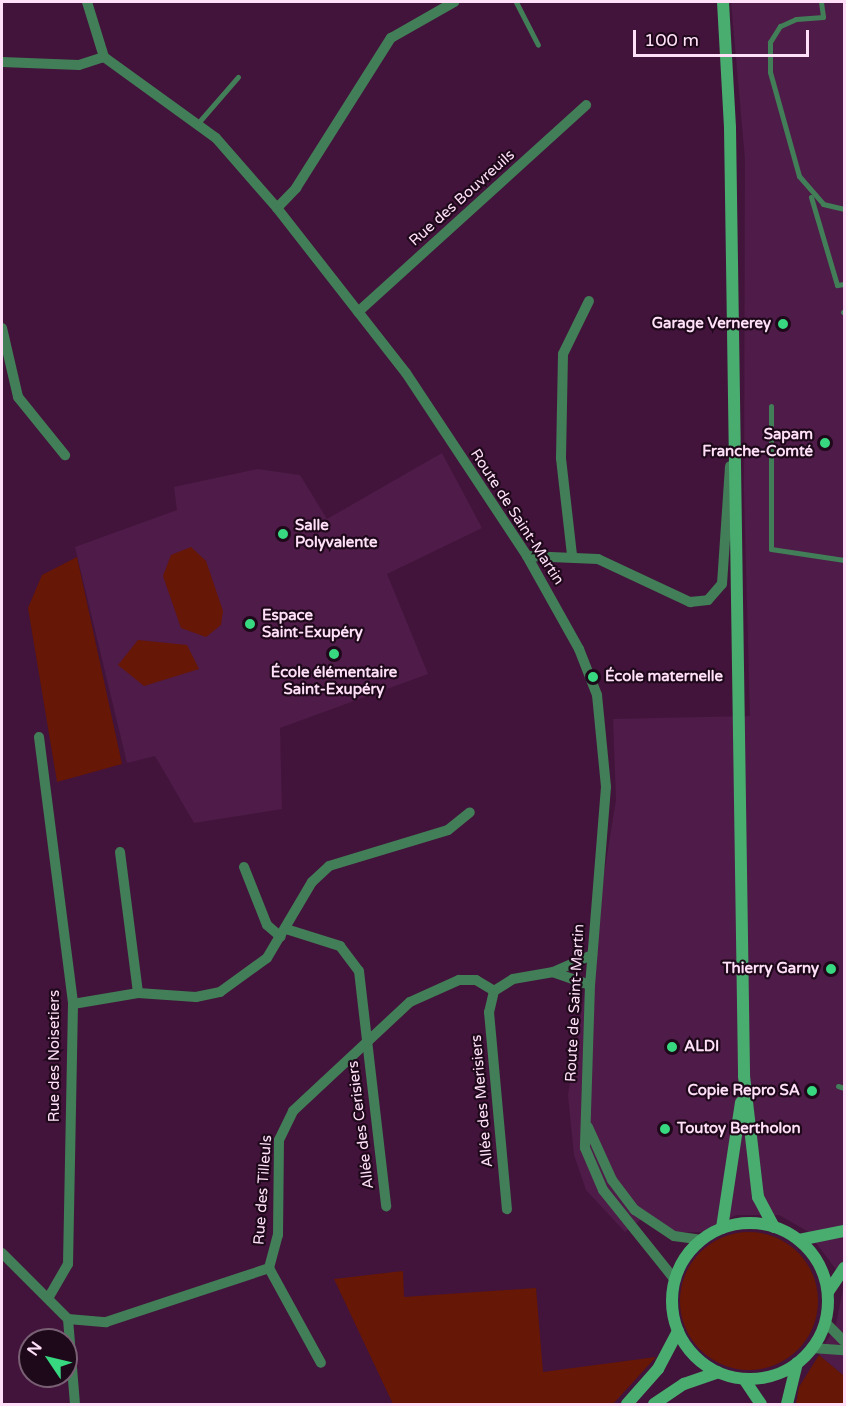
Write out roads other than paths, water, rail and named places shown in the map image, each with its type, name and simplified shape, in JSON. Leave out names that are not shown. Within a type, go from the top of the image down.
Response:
[{"type":"main road","points":[[723,2],[734,409],[744,1076],[758,1197],[774,1227]]},
{"type":"main road","points":[[722,1228],[744,1076]]},
{"type":"main road","points":[[748,1223],[774,1227],[799,1240],[818,1263],[828,1292],[825,1322],[812,1348],[797,1363],[778,1374],[744,1379],[718,1372],[694,1356],[678,1331],[672,1306],[675,1280],[702,1240],[722,1228],[748,1223]]},
{"type":"main road","points":[[799,1240],[844,1231]]},
{"type":"main road","points":[[828,1292],[844,1268]]},
{"type":"main road","points":[[627,1404],[658,1369],[678,1331]]},
{"type":"main road","points":[[787,1404],[797,1363]]},
{"type":"main road","points":[[654,1404],[684,1384],[718,1372]]},
{"type":"main road","points":[[744,1379],[760,1404]]},
{"type":"street","points":[[2,62],[79,65],[104,57],[87,2]]},
{"type":"street","points":[[278,208],[296,188],[391,38],[454,2]]},
{"type":"street","name":"Route de Saint-Martin","points":[[104,57],[198,123],[278,208],[406,373],[527,555],[579,649],[603,730],[606,787],[590,985],[585,1148],[600,1184],[675,1280]]},
{"type":"street","name":"Rue des Bouvreuils","points":[[358,312],[586,105]]},
{"type":"street","points":[[572,555],[561,458],[563,354],[589,301]]},
{"type":"street","points":[[2,328],[22,404],[65,455]]},
{"type":"street","points":[[527,555],[572,555],[632,571],[690,602],[708,600],[722,584],[734,409]]},
{"type":"street","name":"Rue des Noisetiers","points":[[39,737],[73,1004],[69,1256],[64,1278],[48,1298]]},
{"type":"street","points":[[73,1004],[138,993],[196,997],[220,992],[252,973],[283,933],[312,882],[329,866],[448,830],[470,812]]},
{"type":"street","points":[[120,852],[138,993]]},
{"type":"street","points":[[244,867],[267,926],[283,933]]},
{"type":"street","name":"Allée des Cerisiers","points":[[283,933],[351,956],[359,971],[386,1206]]},
{"type":"street","points":[[494,991],[513,979],[553,972],[592,955]]},
{"type":"street","points":[[553,972],[590,985]]},
{"type":"street","name":"Rue des Tilleuls","points":[[269,1268],[278,1235],[284,1126],[367,1040],[410,1002],[449,983],[476,980],[494,991]]},
{"type":"street","name":"Allée des Merisiers","points":[[494,991],[489,1012],[507,1209]]},
{"type":"street","points":[[585,1122],[612,1180],[635,1210],[674,1236],[702,1240]]},
{"type":"street","points":[[2,1253],[68,1319],[75,1404]]},
{"type":"street","points":[[68,1319],[106,1322],[269,1268],[321,1363]]},
{"type":"street","points":[[825,1322],[844,1341]]},
{"type":"street","points":[[812,1348],[844,1350]]},
{"type":"lane","points":[[516,2],[538,45]]},
{"type":"lane","points":[[821,2],[823,17],[785,22],[768,50],[788,140],[811,195],[837,285],[844,284]]},
{"type":"lane","points":[[198,123],[238,78]]},
{"type":"lane","points":[[811,195],[844,209]]},
{"type":"lane","points":[[771,406],[771,549],[844,560]]},
{"type":"lane","points":[[838,1086],[844,1088]]},
{"type":"place","name":"Garage Vernerey","points":[[783,324]]},
{"type":"place","name":"Sapam Franche-Comté","points":[[825,443]]},
{"type":"place","name":"Salle Polyvalente","points":[[283,534]]},
{"type":"place","name":"Espace Saint-Exupéry","points":[[250,624]]},
{"type":"place","name":"École élémentaire Saint-Exupéry","points":[[334,654]]},
{"type":"place","name":"École maternelle","points":[[593,677]]},
{"type":"place","name":"Thierry Garny","points":[[831,969]]},
{"type":"place","name":"ALDI","points":[[672,1047]]},
{"type":"place","name":"Copie Repro SA","points":[[812,1091]]},
{"type":"place","name":"Toutoy Bertholon","points":[[665,1129]]}]
